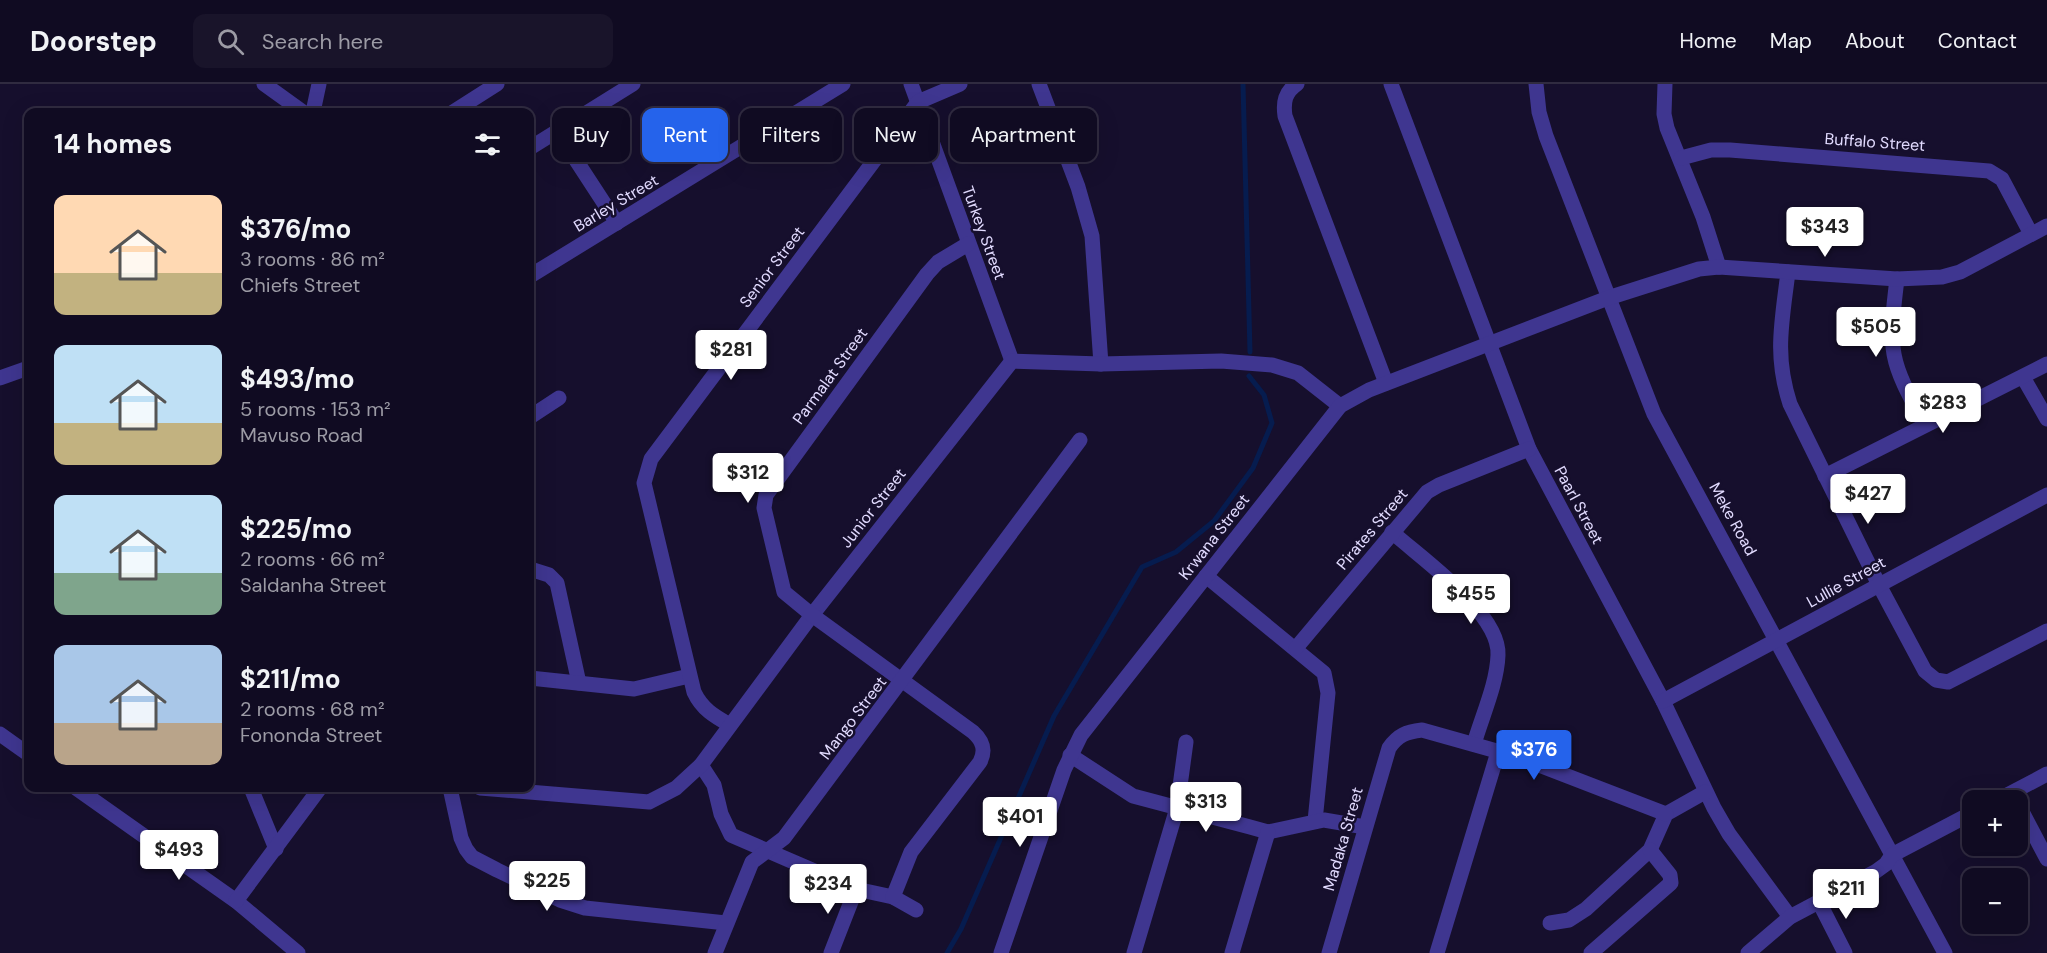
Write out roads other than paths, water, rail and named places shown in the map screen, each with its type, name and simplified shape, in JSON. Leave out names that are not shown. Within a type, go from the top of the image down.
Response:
[{"type":"street","points":[[264,84],[297,108]]},
{"type":"street","points":[[314,108],[320,84]]},
{"type":"street","points":[[459,108],[497,84]]},
{"type":"street","points":[[594,108],[633,84]]},
{"type":"street","name":"Barley Street","points":[[534,274],[843,84]]},
{"type":"street","name":"Turkey Street","points":[[910,84],[1012,361]]},
{"type":"street","points":[[918,102],[960,84]]},
{"type":"street","points":[[1039,84],[1078,187],[1092,236],[1101,364]]},
{"type":"street","points":[[1298,84],[1289,90],[1285,98],[1285,117],[1386,383]]},
{"type":"street","name":"Paarl Street","points":[[1391,84],[1529,449],[1663,701],[1705,792],[1729,834],[1790,917]]},
{"type":"street","name":"Meke Road","points":[[1536,84],[1539,112],[1546,136],[1654,414],[1945,953]]},
{"type":"street","points":[[1665,84],[1665,121],[1719,267]]},
{"type":"street","name":"Senior Street","points":[[730,725],[711,715],[699,703],[689,676],[644,483],[645,473],[651,459],[918,102]]},
{"type":"street","points":[[534,145],[552,134]]},
{"type":"street","name":"Buffalo Street","points":[[1680,158],[1711,150],[1730,150],[1989,171],[2002,179],[2031,234]]},
{"type":"street","points":[[577,162],[617,223]]},
{"type":"street","name":"Krwana Street","points":[[1001,953],[1070,755],[1088,726],[1340,406],[1386,383],[1608,298],[1698,269],[1719,267],[1897,279],[1951,275],[2047,226]]},
{"type":"street","name":"Parmalat Street","points":[[892,897],[911,852],[980,762],[984,747],[981,740],[790,598],[782,585],[764,508],[765,495],[927,274],[938,262],[968,244]]},
{"type":"street","points":[[1788,272],[1780,335],[1782,377],[1790,404],[1879,585],[1925,671],[1936,680],[1948,682],[1962,677],[2047,631]]},
{"type":"street","points":[[1897,279],[1891,348],[1900,381],[1925,424]]},
{"type":"street","points":[[1012,361],[1101,364],[1221,361],[1272,364],[1298,373],[1340,406]]},
{"type":"street","name":"Junior Street","points":[[528,792],[649,802],[676,788],[701,765],[812,615],[1012,361]]},
{"type":"street","points":[[1825,476],[2047,364]]},
{"type":"street","points":[[0,378],[24,369]]},
{"type":"street","points":[[2023,377],[2047,419]]},
{"type":"street","points":[[534,414],[559,398]]},
{"type":"street","name":"Mango Street","points":[[715,953],[753,862],[784,838],[1080,440]]},
{"type":"street","name":"Pirates Street","points":[[1296,648],[1413,507],[1439,485],[1529,449]]},
{"type":"street","name":"Lullie Street","points":[[1663,701],[2047,495]]},
{"type":"street","points":[[1392,532],[1474,605],[1491,626],[1498,641],[1497,665],[1473,744],[1666,814]]},
{"type":"street","points":[[534,570],[549,575],[557,583],[579,683]]},
{"type":"street","points":[[1206,576],[1324,673],[1328,682],[1315,821]]},
{"type":"street","points":[[534,678],[633,689],[689,676]]},
{"type":"street","name":"Madaka Street","points":[[1329,953],[1389,748],[1397,737],[1422,730],[1473,744]]},
{"type":"street","points":[[0,734],[24,751]]},
{"type":"street","points":[[1134,953],[1177,808],[1186,742]]},
{"type":"street","points":[[1437,953],[1498,752]]},
{"type":"street","points":[[1070,755],[1124,791],[1177,808],[1268,832],[1324,820],[1365,827]]},
{"type":"street","points":[[701,765],[714,785],[721,814],[731,834],[856,889],[892,897],[916,910]]},
{"type":"street","points":[[2027,790],[2047,774]]},
{"type":"street","points":[[82,792],[236,901],[298,953]]},
{"type":"street","points":[[253,792],[276,849]]},
{"type":"street","points":[[236,901],[317,792]]},
{"type":"street","points":[[451,792],[466,849],[472,857],[497,870],[560,900],[585,908],[726,923]]},
{"type":"street","points":[[1550,923],[1580,914],[1650,850],[1666,814],[1705,792]]},
{"type":"street","points":[[1748,953],[1790,917],[1875,872],[1886,864],[1892,855],[1962,818]]},
{"type":"street","points":[[2028,824],[2047,859]]},
{"type":"street","points":[[1232,953],[1268,832]]},
{"type":"street","points":[[1602,950],[1671,883],[1670,874],[1650,850]]},
{"type":"street","points":[[831,953],[856,889]]},
{"type":"street","points":[[1819,902],[1845,953]]},
{"type":"waterway","points":[[1243,84],[1250,352]]},
{"type":"waterway","points":[[947,953],[961,929],[1054,716],[1142,567],[1176,552],[1214,521],[1253,468],[1272,423],[1264,395],[1249,376]]}]
